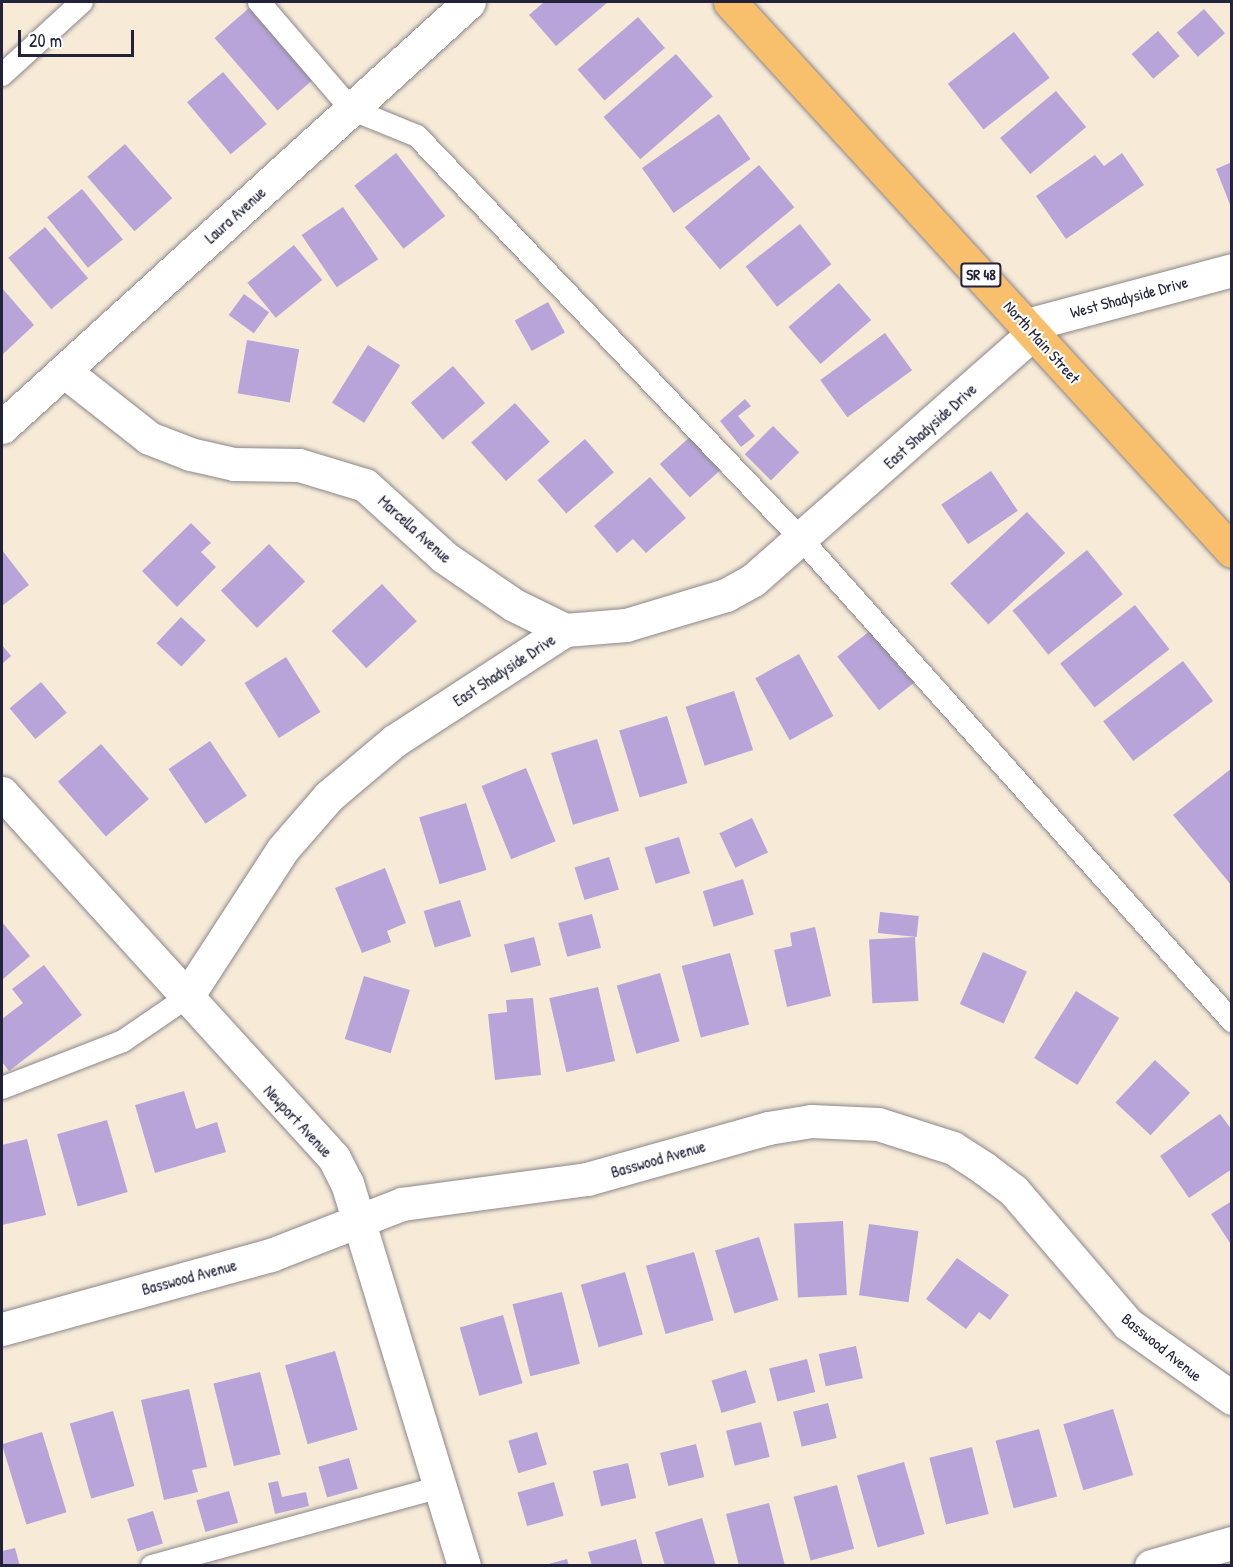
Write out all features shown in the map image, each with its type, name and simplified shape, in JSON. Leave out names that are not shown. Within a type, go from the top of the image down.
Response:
[{"type":"main road","name":"North Main Street","points":[[730,2],[1232,551]]},
{"type":"street","name":"Laura Avenue","points":[[2,427],[469,2]]},
{"type":"street","name":"West Shadyside Drive","points":[[1030,328],[1232,270]]},
{"type":"street","name":"East Shadyside Drive","points":[[186,998],[282,850],[329,796],[394,741],[565,630],[626,625],[726,595],[801,539],[1030,328]]},
{"type":"street","name":"Marcella Avenue","points":[[64,371],[149,438],[189,454],[234,464],[299,465],[365,485],[444,557],[514,605],[565,630]]},
{"type":"street","name":"Newport Avenue","points":[[2,793],[186,998],[334,1158],[358,1219],[464,1566]]},
{"type":"street","name":"Basswood Avenue","points":[[2,1329],[271,1255],[358,1219],[420,1201],[587,1179],[768,1128],[811,1121],[878,1124],[953,1148],[1014,1191],[1128,1324],[1232,1398]]},
{"type":"street","points":[[1151,1566],[1232,1543]]},
{"type":"lane","points":[[2,75],[81,2]]},
{"type":"lane","points":[[259,2],[351,109],[417,136],[801,539],[1232,1021]]},
{"type":"lane","points":[[2,1088],[123,1041],[186,998]]},
{"type":"lane","points":[[152,1566],[440,1487]]},
{"type":"building","points":[[256,2],[319,74],[277,111],[214,38]]},
{"type":"building","points":[[544,2],[608,2],[556,46],[529,15]]},
{"type":"building","points":[[1204,9],[1225,33],[1198,57],[1177,33]]},
{"type":"building","points":[[638,17],[665,48],[605,100],[578,69]]},
{"type":"building","points":[[1158,31],[1180,56],[1153,79],[1132,54]]},
{"type":"building","points":[[1014,32],[1050,78],[984,129],[948,84]]},
{"type":"building","points":[[676,54],[713,96],[640,159],[604,117]]},
{"type":"building","points":[[223,72],[267,124],[231,154],[187,102]]},
{"type":"building","points":[[1056,91],[1086,127],[1030,174],[1000,138]]},
{"type":"building","points":[[719,114],[751,159],[674,213],[642,168]]},
{"type":"building","points":[[125,144],[172,198],[135,231],[87,177]]},
{"type":"building","points":[[396,153],[445,216],[403,249],[354,186]]},
{"type":"building","points":[[1122,153],[1144,185],[1066,239],[1036,196],[1095,155],[1104,166]]},
{"type":"building","points":[[1232,162],[1232,207],[1231,207],[1216,169]]},
{"type":"building","points":[[759,165],[794,207],[720,269],[685,227]]},
{"type":"building","points":[[82,189],[123,240],[88,268],[47,217]]},
{"type":"building","points":[[343,207],[378,259],[337,287],[302,235]]},
{"type":"building","points":[[800,224],[831,264],[777,307],[746,266]]},
{"type":"building","points":[[45,227],[88,278],[51,309],[8,258]]},
{"type":"building","points":[[294,245],[322,280],[276,318],[247,283]]},
{"type":"building","points":[[839,283],[871,320],[821,364],[788,327]]},
{"type":"building","points":[[2,288],[34,325],[2,355]]},
{"type":"building","points":[[244,294],[269,312],[254,333],[229,315]]},
{"type":"building","points":[[548,302],[565,333],[532,351],[515,320]]},
{"type":"building","points":[[885,333],[912,370],[847,417],[820,380]]},
{"type":"building","points":[[247,340],[299,349],[290,402],[238,393]]},
{"type":"building","points":[[368,345],[400,365],[364,423],[332,403]]},
{"type":"building","points":[[453,366],[485,403],[443,440],[411,403]]},
{"type":"building","points":[[745,399],[751,406],[738,416],[755,436],[741,447],[720,421]]},
{"type":"building","points":[[515,403],[550,442],[506,481],[471,442]]},
{"type":"building","points":[[773,426],[799,452],[771,480],[745,454]]},
{"type":"building","points":[[691,436],[721,469],[690,498],[660,464]]},
{"type":"building","points":[[585,439],[614,472],[566,514],[537,480]]},
{"type":"building","points":[[991,471],[1018,511],[968,544],[941,505]]},
{"type":"building","points":[[650,477],[686,518],[646,553],[633,539],[617,553],[594,526]]},
{"type":"building","points":[[1027,512],[1065,553],[988,625],[950,584]]},
{"type":"building","points":[[191,523],[211,543],[201,552],[216,567],[177,607],[142,571]]},
{"type":"building","points":[[269,544],[305,581],[257,628],[221,591]]},
{"type":"building","points":[[2,550],[29,585],[2,606]]},
{"type":"building","points":[[1087,550],[1123,594],[1048,655],[1012,610]]},
{"type":"building","points":[[382,584],[417,621],[366,668],[332,631]]},
{"type":"building","points":[[1135,605],[1169,649],[1095,708],[1060,663]]},
{"type":"building","points":[[181,617],[206,640],[181,667],[156,643]]},
{"type":"building","points":[[875,627],[917,681],[879,710],[837,657]]},
{"type":"building","points":[[2,645],[11,656],[2,664]]},
{"type":"building","points":[[799,654],[833,716],[790,740],[755,678]]},
{"type":"building","points":[[286,657],[320,712],[279,738],[244,683]]},
{"type":"building","points":[[1183,661],[1213,701],[1133,761],[1103,721]]},
{"type":"building","points":[[41,682],[67,713],[35,739],[10,708]]},
{"type":"building","points":[[734,691],[753,750],[705,766],[685,707]]},
{"type":"building","points":[[667,716],[687,783],[640,798],[619,731]]},
{"type":"building","points":[[597,739],[619,811],[573,825],[551,753]]},
{"type":"building","points":[[210,741],[247,796],[205,824],[169,769]]},
{"type":"building","points":[[101,744],[149,799],[106,836],[58,781]]},
{"type":"building","points":[[526,768],[556,841],[511,859],[481,786]]},
{"type":"building","points":[[1232,768],[1232,886],[1173,815]]},
{"type":"building","points":[[466,803],[486,870],[440,884],[419,817]]},
{"type":"building","points":[[752,818],[768,852],[735,868],[719,833]]},
{"type":"building","points":[[679,837],[690,873],[656,884],[645,848]]},
{"type":"building","points":[[609,857],[619,890],[585,900],[575,868]]},
{"type":"building","points":[[385,868],[406,923],[387,931],[391,942],[362,953],[335,888]]},
{"type":"building","points":[[743,879],[754,914],[714,927],[703,891]]},
{"type":"building","points":[[460,900],[471,936],[435,947],[424,911]]},
{"type":"building","points":[[880,912],[919,916],[917,937],[878,933]]},
{"type":"building","points":[[592,914],[601,948],[567,957],[558,923]]},
{"type":"building","points":[[2,922],[30,956],[2,980]]},
{"type":"building","points":[[815,927],[831,996],[787,1007],[774,950],[792,946],[790,933]]},
{"type":"building","points":[[534,937],[541,965],[511,973],[504,944]]},
{"type":"building","points":[[915,937],[918,1001],[872,1003],[869,939]]},
{"type":"building","points":[[983,952],[1027,972],[1004,1024],[960,1004]]},
{"type":"building","points":[[730,953],[749,1024],[701,1037],[682,966]]},
{"type":"building","points":[[44,965],[82,1015],[9,1071],[2,1062],[2,1019],[23,1003],[12,989]]},
{"type":"building","points":[[660,973],[680,1041],[636,1054],[617,985]]},
{"type":"building","points":[[364,976],[410,990],[391,1053],[345,1039]]},
{"type":"building","points":[[598,987],[615,1061],[566,1072],[549,998]]},
{"type":"building","points":[[1076,991],[1119,1018],[1077,1085],[1034,1058]]},
{"type":"building","points":[[533,998],[541,1075],[495,1080],[488,1014],[507,1012],[506,1000]]},
{"type":"building","points":[[1155,1060],[1190,1093],[1151,1135],[1115,1102]]},
{"type":"building","points":[[184,1091],[196,1129],[217,1122],[226,1152],[155,1173],[135,1105]]},
{"type":"building","points":[[1220,1114],[1232,1130],[1232,1169],[1189,1198],[1160,1156]]},
{"type":"building","points":[[107,1120],[128,1192],[78,1206],[57,1134]]},
{"type":"building","points":[[27,1139],[46,1215],[2,1225],[2,1145]]},
{"type":"building","points":[[1232,1201],[1232,1246],[1211,1214]]},
{"type":"building","points":[[843,1221],[847,1295],[798,1297],[794,1224]]},
{"type":"building","points":[[869,1224],[919,1231],[908,1302],[859,1295]]},
{"type":"building","points":[[759,1237],[778,1300],[734,1314],[715,1250]]},
{"type":"building","points":[[694,1252],[714,1320],[666,1334],[646,1266]]},
{"type":"building","points":[[957,1258],[1009,1295],[990,1320],[979,1312],[966,1329],[926,1299]]},
{"type":"building","points":[[625,1272],[643,1334],[599,1347],[581,1285]]},
{"type":"building","points":[[562,1292],[580,1364],[530,1376],[513,1304]]},
{"type":"building","points":[[503,1315],[523,1383],[479,1396],[460,1327]]},
{"type":"building","points":[[856,1346],[863,1378],[826,1386],[819,1354]]},
{"type":"building","points":[[335,1351],[358,1430],[308,1444],[285,1365]]},
{"type":"building","points":[[807,1359],[815,1392],[777,1401],[769,1368]]},
{"type":"building","points":[[746,1370],[756,1403],[722,1413],[712,1381]]},
{"type":"building","points":[[260,1372],[281,1454],[234,1466],[213,1384]]},
{"type":"building","points":[[189,1389],[207,1467],[192,1470],[198,1492],[164,1500],[141,1400]]},
{"type":"building","points":[[828,1403],[837,1438],[802,1447],[793,1412]]},
{"type":"building","points":[[1113,1409],[1133,1475],[1083,1490],[1063,1424]]},
{"type":"building","points":[[113,1411],[134,1486],[91,1498],[70,1423]]},
{"type":"building","points":[[761,1422],[770,1457],[735,1466],[726,1431]]},
{"type":"building","points":[[1039,1429],[1057,1497],[1014,1508],[996,1441]]},
{"type":"building","points":[[42,1432],[67,1512],[26,1525],[2,1444]]},
{"type":"building","points":[[537,1432],[547,1465],[518,1473],[508,1441]]},
{"type":"building","points":[[696,1444],[704,1477],[668,1486],[660,1453]]},
{"type":"building","points":[[972,1447],[989,1514],[946,1525],[929,1458]]},
{"type":"building","points":[[349,1458],[358,1489],[327,1498],[318,1467]]},
{"type":"building","points":[[904,1462],[925,1534],[878,1548],[857,1476]]},
{"type":"building","points":[[628,1463],[636,1498],[601,1506],[593,1471]]},
{"type":"building","points":[[278,1481],[282,1497],[306,1492],[309,1506],[275,1514],[268,1483]]},
{"type":"building","points":[[554,1482],[564,1516],[527,1526],[517,1492]]},
{"type":"building","points":[[837,1485],[854,1549],[811,1560],[794,1497]]},
{"type":"building","points":[[229,1491],[238,1523],[205,1532],[196,1500]]},
{"type":"building","points":[[769,1503],[785,1566],[739,1566],[726,1514]]},
{"type":"building","points":[[153,1511],[163,1544],[137,1551],[127,1519]]},
{"type":"building","points":[[702,1518],[716,1566],[665,1566],[655,1532]]},
{"type":"building","points":[[636,1539],[643,1566],[592,1566],[588,1552]]},
{"type":"building","points":[[15,1548],[20,1566],[2,1566],[2,1551]]},
{"type":"building","points":[[567,1559],[569,1566],[545,1566],[545,1565]]}]
